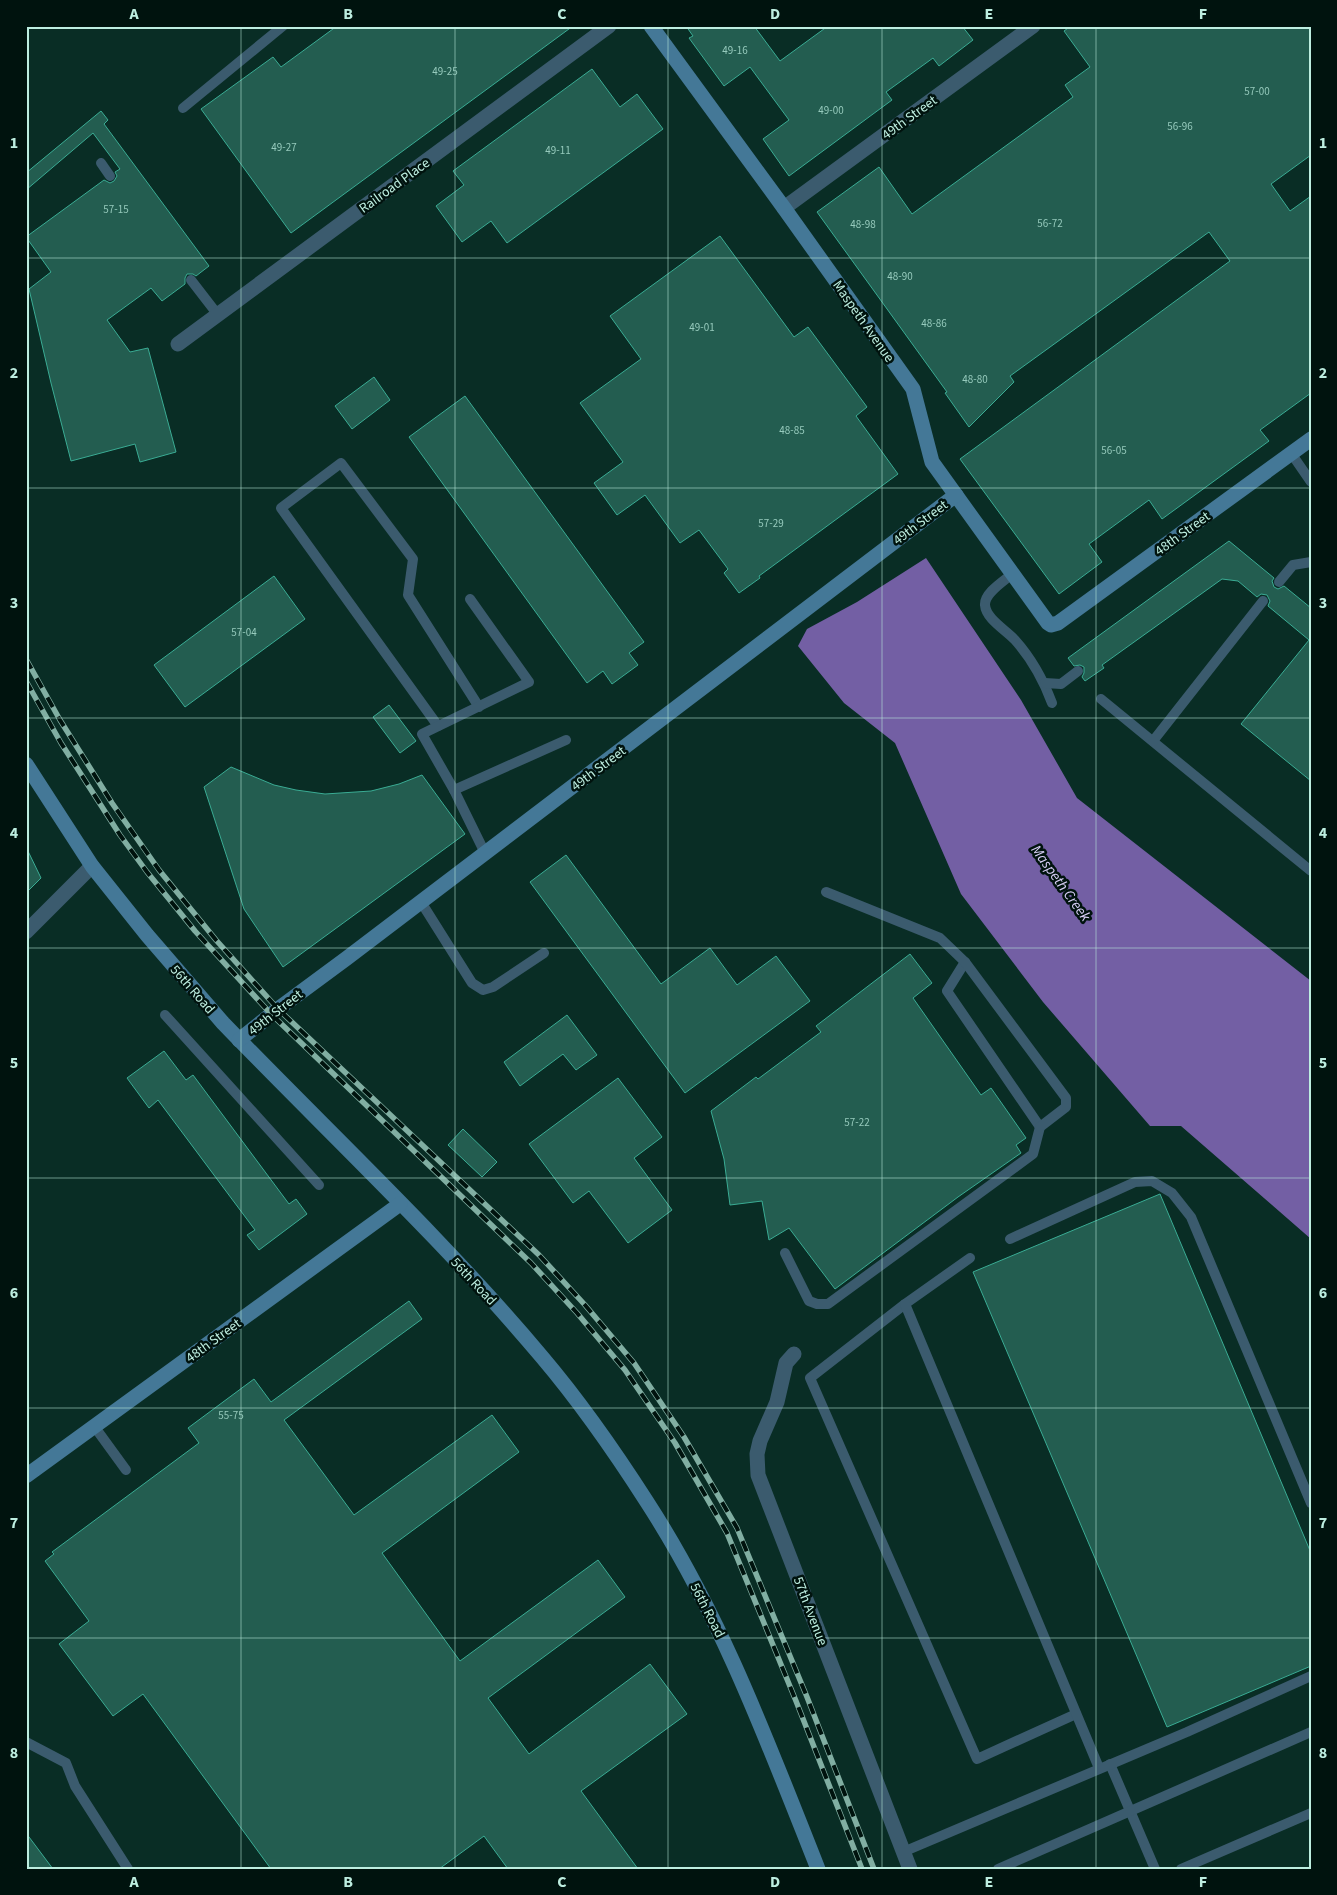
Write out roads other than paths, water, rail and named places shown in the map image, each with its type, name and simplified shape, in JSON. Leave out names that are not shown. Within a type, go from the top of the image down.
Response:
[{"type":"main road","name":"Maspeth Avenue","points":[[651,26],[913,389],[932,462],[1048,624],[1053,625]]},
{"type":"main road","name":"48th Street","points":[[1053,625],[1311,439]]},
{"type":"main road","name":"49th Street","points":[[240,1040],[278,1009],[956,495]]},
{"type":"main road","name":"56th Road","points":[[26,764],[92,866],[181,975],[240,1040],[488,1295],[544,1359],[599,1430],[649,1504],[694,1583],[730,1655],[760,1721],[818,1869]]},
{"type":"main road","name":"48th Street","points":[[26,1476],[400,1204]]},
{"type":"street","name":"Railroad Place","points":[[178,344],[609,26]]},
{"type":"street","name":"49th Street","points":[[784,208],[1033,26]]},
{"type":"street","points":[[26,932],[92,866]]},
{"type":"street","name":"57th Avenue","points":[[794,1354],[786,1363],[777,1402],[760,1441],[757,1454],[758,1475],[910,1869]]},
{"type":"lane","points":[[183,108],[283,26]]},
{"type":"lane","points":[[101,164],[110,176]]},
{"type":"lane","points":[[191,280],[218,315]]},
{"type":"lane","points":[[1291,453],[1311,482]]},
{"type":"lane","points":[[438,726],[282,508],[341,463],[413,559],[408,595],[479,707]]},
{"type":"lane","points":[[1279,582],[1293,565],[1311,562]]},
{"type":"lane","points":[[1012,574],[987,597],[984,604],[988,614],[1015,640],[1038,670],[1052,702]]},
{"type":"lane","points":[[470,599],[529,682],[422,734],[454,790],[485,853]]},
{"type":"lane","points":[[1153,741],[1263,602]]},
{"type":"lane","points":[[1045,683],[1061,684],[1078,671]]},
{"type":"lane","points":[[1102,699],[1311,871]]},
{"type":"lane","points":[[454,790],[566,740]]},
{"type":"lane","points":[[785,1253],[809,1301],[817,1304],[828,1304],[1033,1154],[1040,1127],[1066,1108],[1066,1098],[965,962],[940,938],[826,892]]},
{"type":"lane","points":[[421,902],[472,983],[483,990],[493,987],[544,953]]},
{"type":"lane","points":[[965,962],[946,991],[1040,1127]]},
{"type":"lane","points":[[165,1015],[319,1185]]},
{"type":"lane","points":[[1010,1240],[1135,1182],[1152,1181],[1172,1193],[1190,1217],[1311,1502]]},
{"type":"lane","points":[[970,1258],[905,1304],[810,1378],[977,1759],[1076,1714]]},
{"type":"lane","points":[[905,1304],[1099,1768]]},
{"type":"lane","points":[[94,1426],[126,1470]]},
{"type":"lane","points":[[904,1852],[1311,1676]]},
{"type":"lane","points":[[998,1869],[1311,1732]]},
{"type":"lane","points":[[26,1742],[66,1762],[75,1786],[128,1869]]},
{"type":"lane","points":[[1110,1764],[1155,1869]]},
{"type":"lane","points":[[1181,1869],[1311,1813]]},
{"type":"water","name":"Maspeth Creek","points":[[926,558],[1021,700],[1077,798],[1311,981],[1311,1239],[1181,1126],[1150,1126],[1043,1002],[961,894],[895,743],[844,703],[798,646],[807,629],[857,602]]},
{"type":"railway","points":[[26,659],[60,720],[112,803],[159,870],[216,940],[278,1009],[539,1255],[585,1305],[634,1363],[684,1437],[737,1528],[807,1697],[874,1869]]},
{"type":"railway","points":[[26,681],[61,743],[120,835],[147,872],[195,931],[271,1014],[531,1263],[577,1313],[625,1370],[675,1443],[727,1533],[862,1869]]}]
